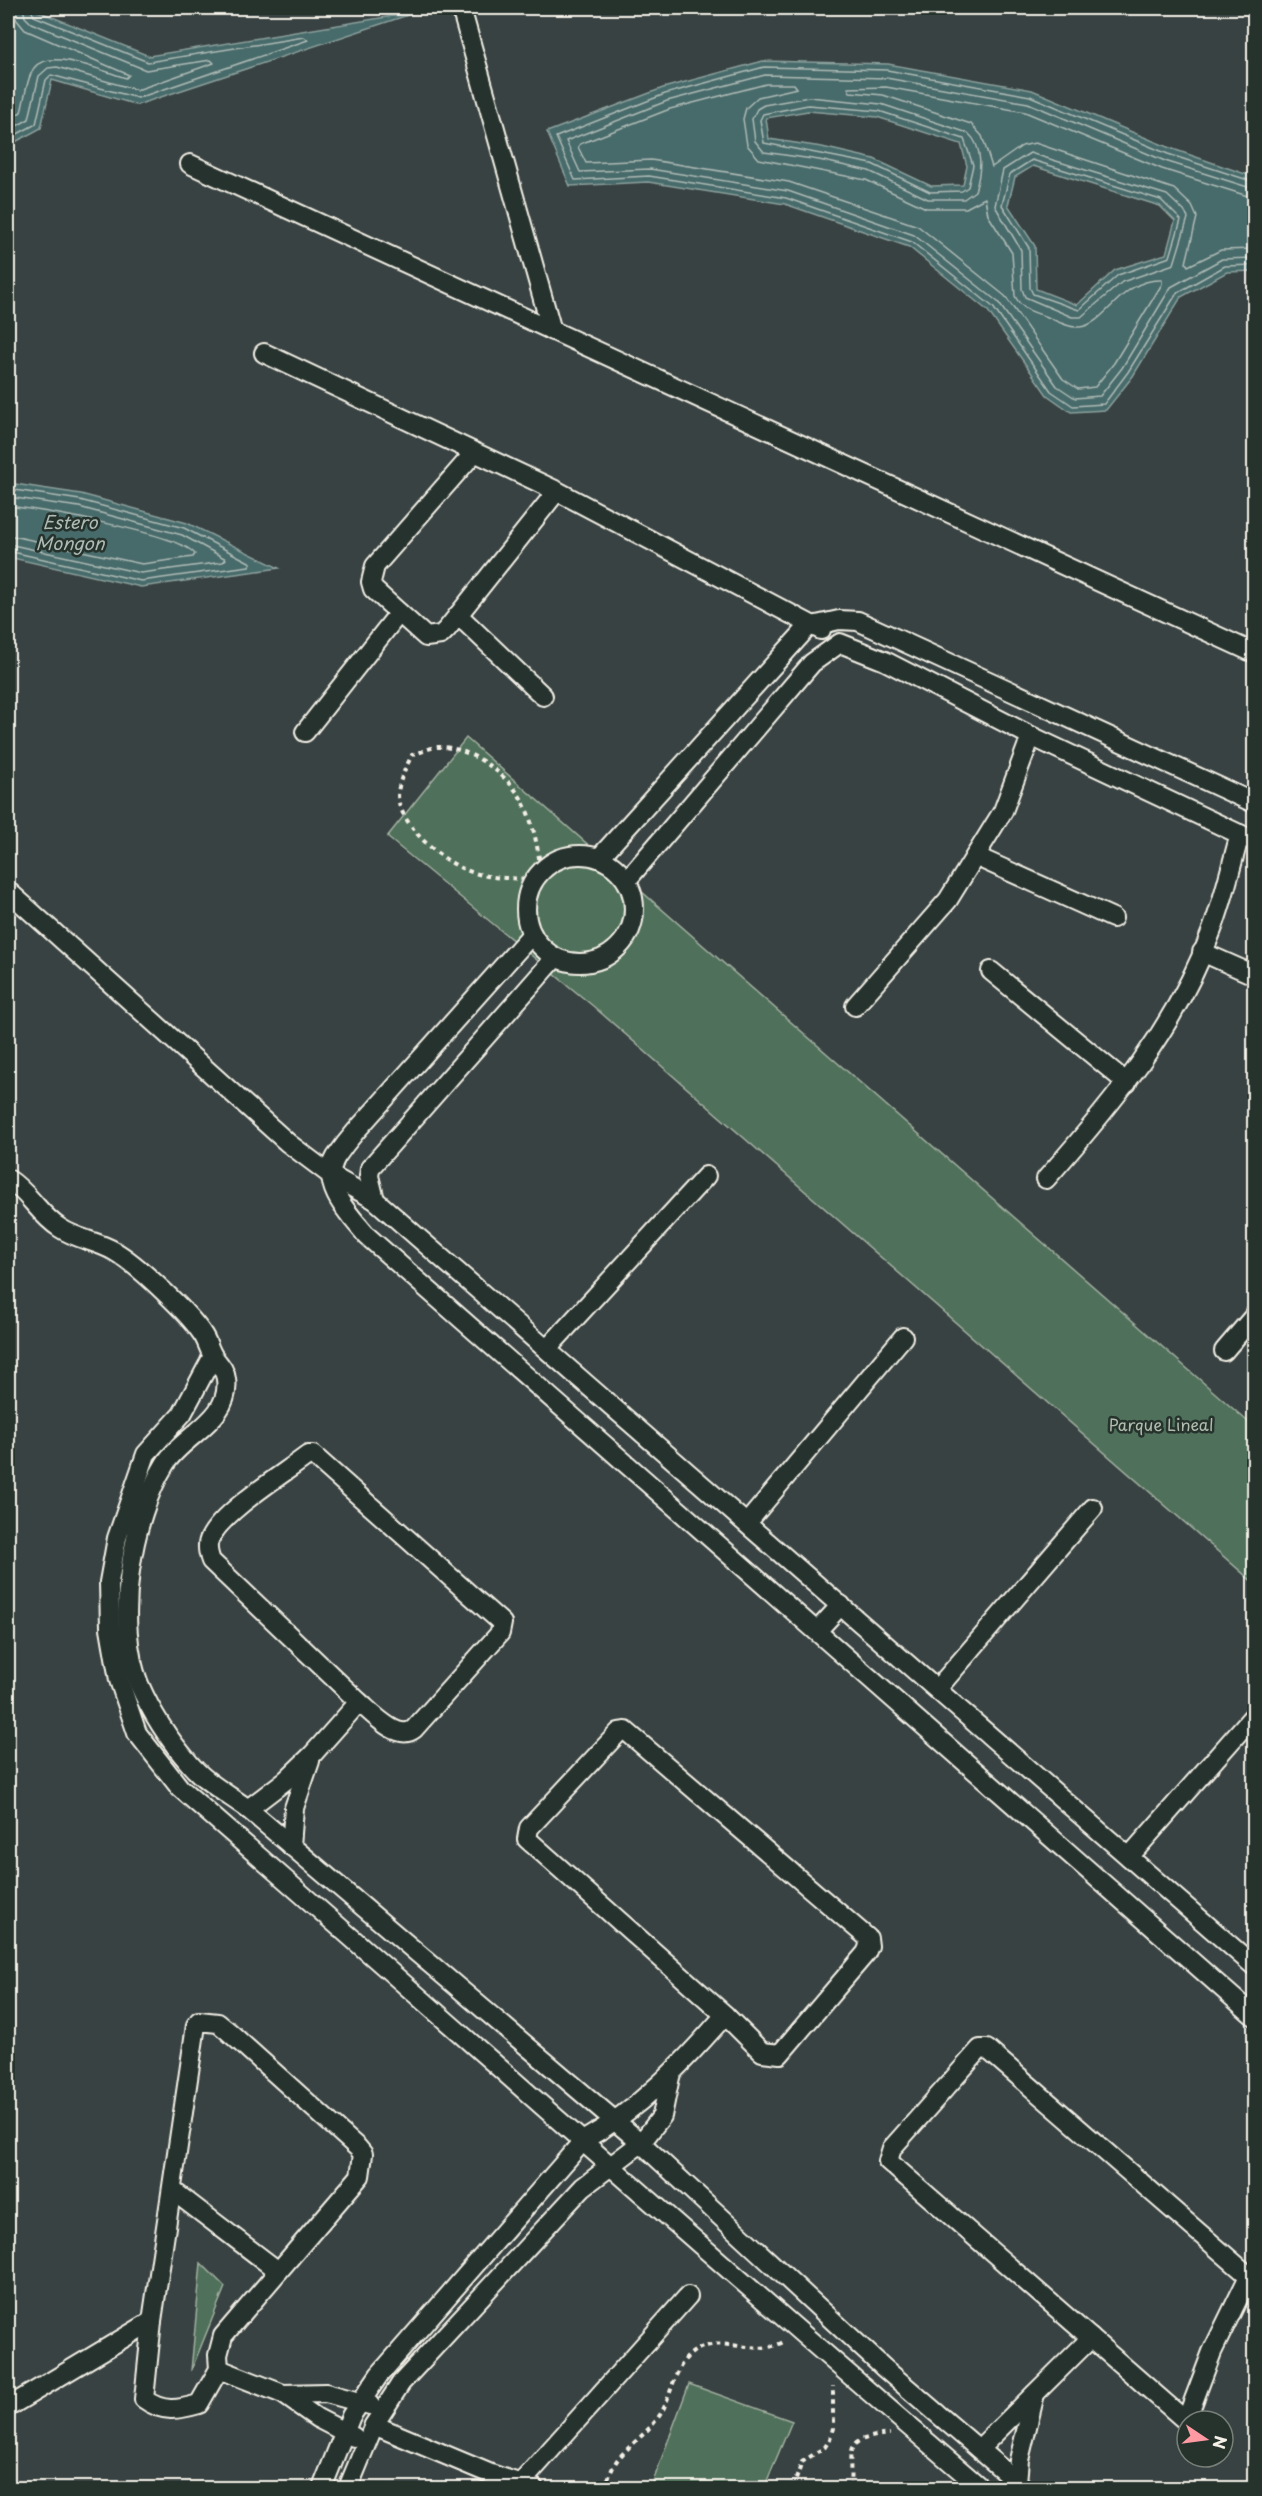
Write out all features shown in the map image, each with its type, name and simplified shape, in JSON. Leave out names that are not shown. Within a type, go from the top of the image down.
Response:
[{"type":"street","points":[[461,8],[552,331]]},
{"type":"street","points":[[190,164],[1254,653]]},
{"type":"street","points":[[264,353],[556,491],[815,625],[840,643],[885,661],[1031,736],[1247,837],[1212,930],[1173,1014],[1127,1083],[1046,1179]]},
{"type":"street","points":[[474,453],[375,566],[371,582],[373,589],[429,638],[441,635],[556,491]]},
{"type":"street","points":[[305,732],[399,613]]},
{"type":"street","points":[[458,615],[543,696]]},
{"type":"street","points":[[600,857],[808,627],[839,620],[858,621],[1254,803]]},
{"type":"street","points":[[627,879],[812,663],[840,643]]},
{"type":"street","points":[[855,1006],[948,900],[1003,811],[1031,736]]},
{"type":"street","points":[[582,854],[600,857],[615,866],[627,879],[634,896],[631,931],[621,946],[607,958],[590,963],[572,964],[555,958],[541,948],[531,934],[526,915],[527,897],[538,876],[563,857],[582,854]]},
{"type":"street","points":[[975,856],[1113,918]]},
{"type":"street","points":[[8,891],[288,1143],[332,1176],[375,1200],[1254,1966]]},
{"type":"street","points":[[531,934],[356,1131],[334,1159],[332,1176],[337,1198],[367,1236],[1254,2016]]},
{"type":"street","points":[[1202,952],[1254,975]]},
{"type":"street","points":[[375,1200],[369,1176],[370,1168],[555,958]]},
{"type":"street","points":[[991,971],[1127,1083]]},
{"type":"street","points":[[547,1349],[706,1176]]},
{"type":"street","points":[[8,1179],[23,1189],[43,1215],[60,1228],[114,1250],[140,1269],[203,1335],[226,1379],[225,1398],[213,1418],[182,1443],[165,1465],[143,1513],[131,1563],[128,1608],[129,1649],[139,1684],[174,1743],[192,1767],[248,1809],[641,2143],[884,2368],[1021,2485]]},
{"type":"street","points":[[1224,1351],[1254,1316]]},
{"type":"street","points":[[747,1523],[903,1337]]},
{"type":"street","points":[[213,1356],[191,1401],[149,1450],[135,1481],[117,1538],[110,1582],[110,1628],[119,1680],[137,1732],[180,1788],[584,2140],[611,2167],[794,2329],[981,2488]]},
{"type":"street","points":[[191,1401],[213,1418]]},
{"type":"street","points":[[149,1450],[172,1455]]},
{"type":"street","points":[[309,1454],[313,1455],[502,1623],[500,1633],[410,1732],[402,1734],[359,1702],[211,1561],[209,1555],[209,1540],[220,1522],[309,1454]]},
{"type":"street","points":[[938,1689],[1093,1508]]},
{"type":"street","points":[[817,1631],[841,1605]]},
{"type":"street","points":[[248,1809],[286,1780],[312,1755],[359,1702]]},
{"type":"street","points":[[1129,1857],[1254,1715]]},
{"type":"street","points":[[623,1730],[868,1938],[869,1946],[866,1953],[780,2054],[762,2052],[725,2015],[526,1839],[530,1828],[623,1730]]},
{"type":"street","points":[[291,1846],[294,1808],[312,1755]]},
{"type":"street","points":[[180,1788],[192,1767]]},
{"type":"street","points":[[341,1928],[361,1907]]},
{"type":"street","points":[[322,2488],[344,2433],[360,2402],[379,2375],[584,2140],[616,2122],[640,2099],[670,2077],[725,2015]]},
{"type":"street","points":[[199,2021],[218,2023],[363,2154],[360,2176],[278,2271],[223,2336],[218,2355],[219,2369],[199,2404],[175,2410],[155,2408],[144,2399],[153,2321],[196,2025],[199,2021]]},
{"type":"street","points":[[980,2049],[987,2049],[1249,2276],[1212,2352],[1186,2421],[1091,2338],[888,2161],[891,2148],[980,2049]]},
{"type":"street","points":[[348,2488],[374,2425],[401,2383],[583,2187],[641,2143],[662,2116],[670,2077]]},
{"type":"street","points":[[172,2190],[278,2271]]},
{"type":"street","points":[[374,2425],[528,2487],[688,2296]]},
{"type":"street","points":[[10,2406],[153,2321]]},
{"type":"street","points":[[979,2449],[1091,2338]]},
{"type":"street","points":[[219,2369],[283,2394],[344,2433],[366,2442]]},
{"type":"street","points":[[1021,2485],[1019,2460],[1036,2392]]},
{"type":"street","points":[[283,2394],[326,2394],[383,2409]]},
{"type":"street","points":[[930,2445],[948,2423]]},
{"type":"path","points":[[438,747],[470,753],[501,776],[524,802],[537,844],[538,876],[489,877],[465,870],[450,864],[419,836],[399,803],[402,776],[412,755],[438,747]]},
{"type":"path","points":[[605,2488],[618,2460],[644,2436],[657,2418],[666,2403],[677,2372],[691,2353],[715,2346],[775,2347],[784,2341],[794,2329]]},
{"type":"path","points":[[793,2488],[802,2462],[825,2447],[834,2428],[832,2361]]},
{"type":"path","points":[[850,2488],[850,2452],[855,2443],[875,2436],[914,2432]]},
{"type":"green space","name":"Parque Lineal","points":[[466,738],[1254,1427],[1254,1583],[593,1006],[387,837]]},
{"type":"green space","points":[[201,2263],[225,2287],[191,2371]]},
{"type":"green space","points":[[689,2384],[792,2421],[764,2488],[651,2487]]},
{"type":"water","points":[[8,8],[30,8],[149,56],[417,12],[137,105],[52,80],[41,128],[8,146]]},
{"type":"water","points":[[763,61],[888,64],[1032,90],[1170,148],[1254,177],[1254,271],[1227,272],[1181,297],[1133,376],[1106,410],[1071,412],[1047,395],[988,311],[909,247],[785,204],[648,182],[570,186],[547,132],[663,88]],"holes":[[[808,111],[877,117],[961,144],[967,166],[963,185],[931,186],[874,159],[822,147],[769,139],[766,118]],[[1033,166],[1160,206],[1175,221],[1166,254],[1115,270],[1077,305],[1036,289],[1035,246],[1008,205],[1015,177]]]},
{"type":"water","name":"Estero Mongon","points":[[8,483],[81,494],[187,523],[279,568],[141,587],[8,557]]}]
